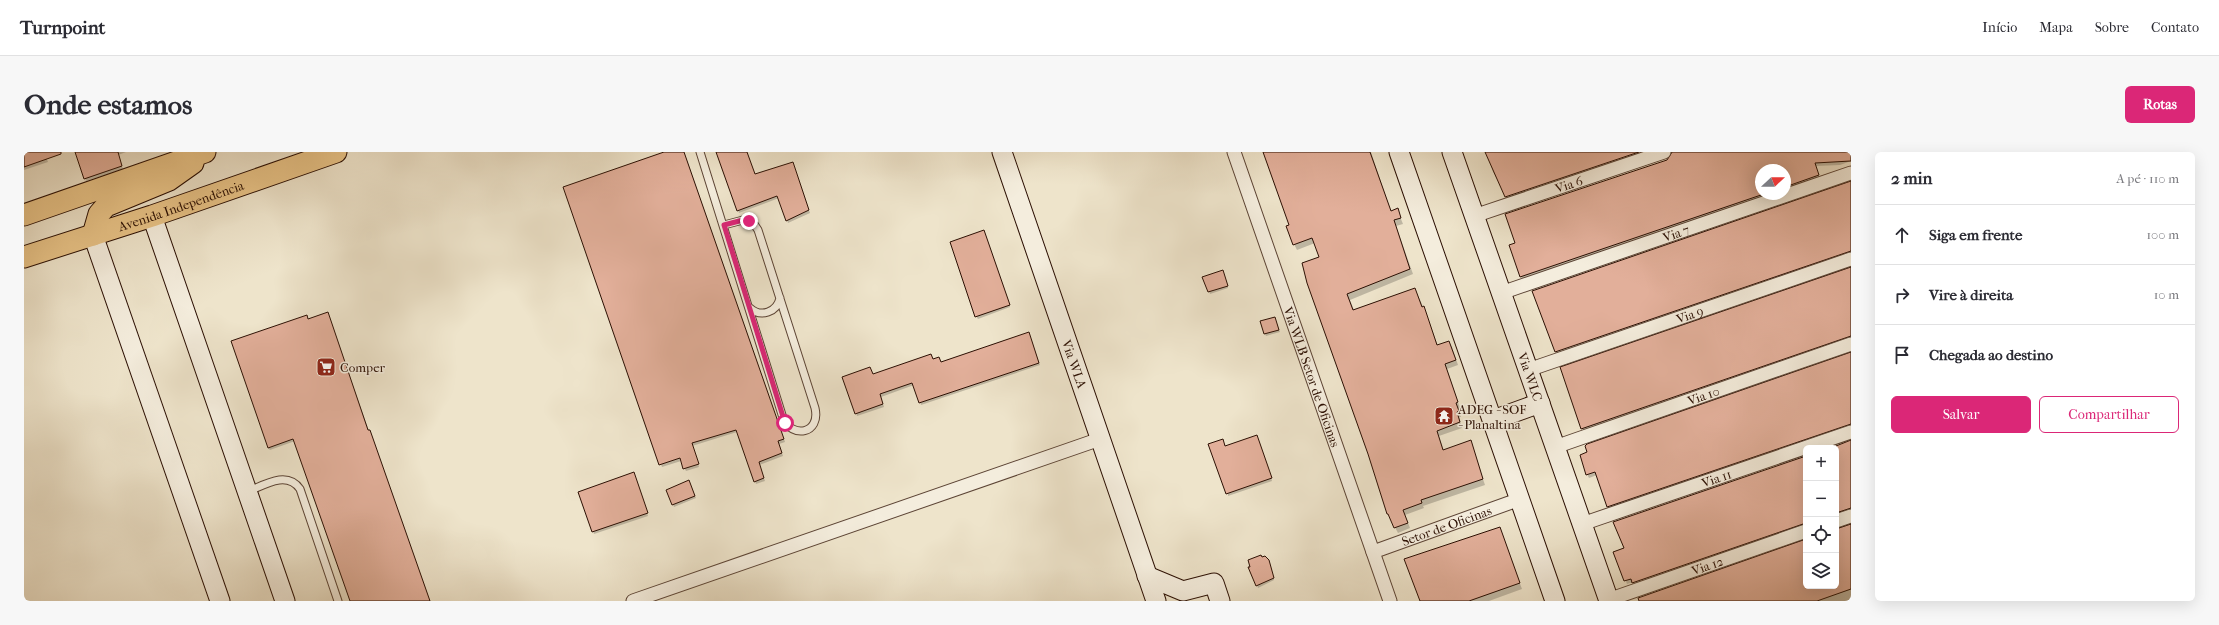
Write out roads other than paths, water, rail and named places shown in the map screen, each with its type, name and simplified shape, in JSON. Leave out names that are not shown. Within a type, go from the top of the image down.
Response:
[{"type":"main road","points":[[24,215],[205,152]]},
{"type":"main road","points":[[93,236],[99,214],[106,206],[169,180],[208,152]]},
{"type":"main road","name":"Avenida Independência","points":[[24,257],[93,236],[336,152]]},
{"type":"street","name":"Via WLA","points":[[1002,152],[1156,601]]},
{"type":"street","name":"Via WLB Setor de Oficinas","points":[[1234,152],[1390,601]]},
{"type":"street","points":[[1399,152],[1555,601]]},
{"type":"street","name":"Via WLC","points":[[1452,152],[1609,600]]},
{"type":"street","name":"Via 6","points":[[1474,216],[1664,152]]},
{"type":"street","name":"Via 7","points":[[1501,294],[1851,173]]},
{"type":"street","points":[[152,216],[285,601]]},
{"type":"street","points":[[93,236],[220,601]]},
{"type":"street","name":"Via 9","points":[[1528,370],[1851,259]]},
{"type":"street","name":"Via 10","points":[[1555,447],[1851,344]]},
{"type":"street","points":[[1492,420],[1540,403]]},
{"type":"street","name":"Via 11","points":[[1582,524],[1851,432]]},
{"type":"street","points":[[633,601],[1100,439]]},
{"type":"street","name":"Setor de Oficinas","points":[[1373,552],[1520,499]]},
{"type":"street","points":[[1839,520],[1851,516]]},
{"type":"street","name":"Via 12","points":[[1609,600],[1803,533]]},
{"type":"street","points":[[1147,576],[1179,596],[1214,583],[1220,601]]},
{"type":"lane","points":[[700,152],[785,423],[798,431],[808,429],[815,424],[817,417],[758,230],[754,224],[743,220],[724,225]]},
{"type":"lane","points":[[750,308],[754,312],[766,313],[775,308],[780,298]]},
{"type":"lane","points":[[247,492],[277,480],[284,479],[296,483],[300,489],[338,601]]},
{"type":"place","name":"Comper","points":[[326,367]]},
{"type":"place","name":"ADEG - SOF - Planaltina","points":[[1444,416]]}]
